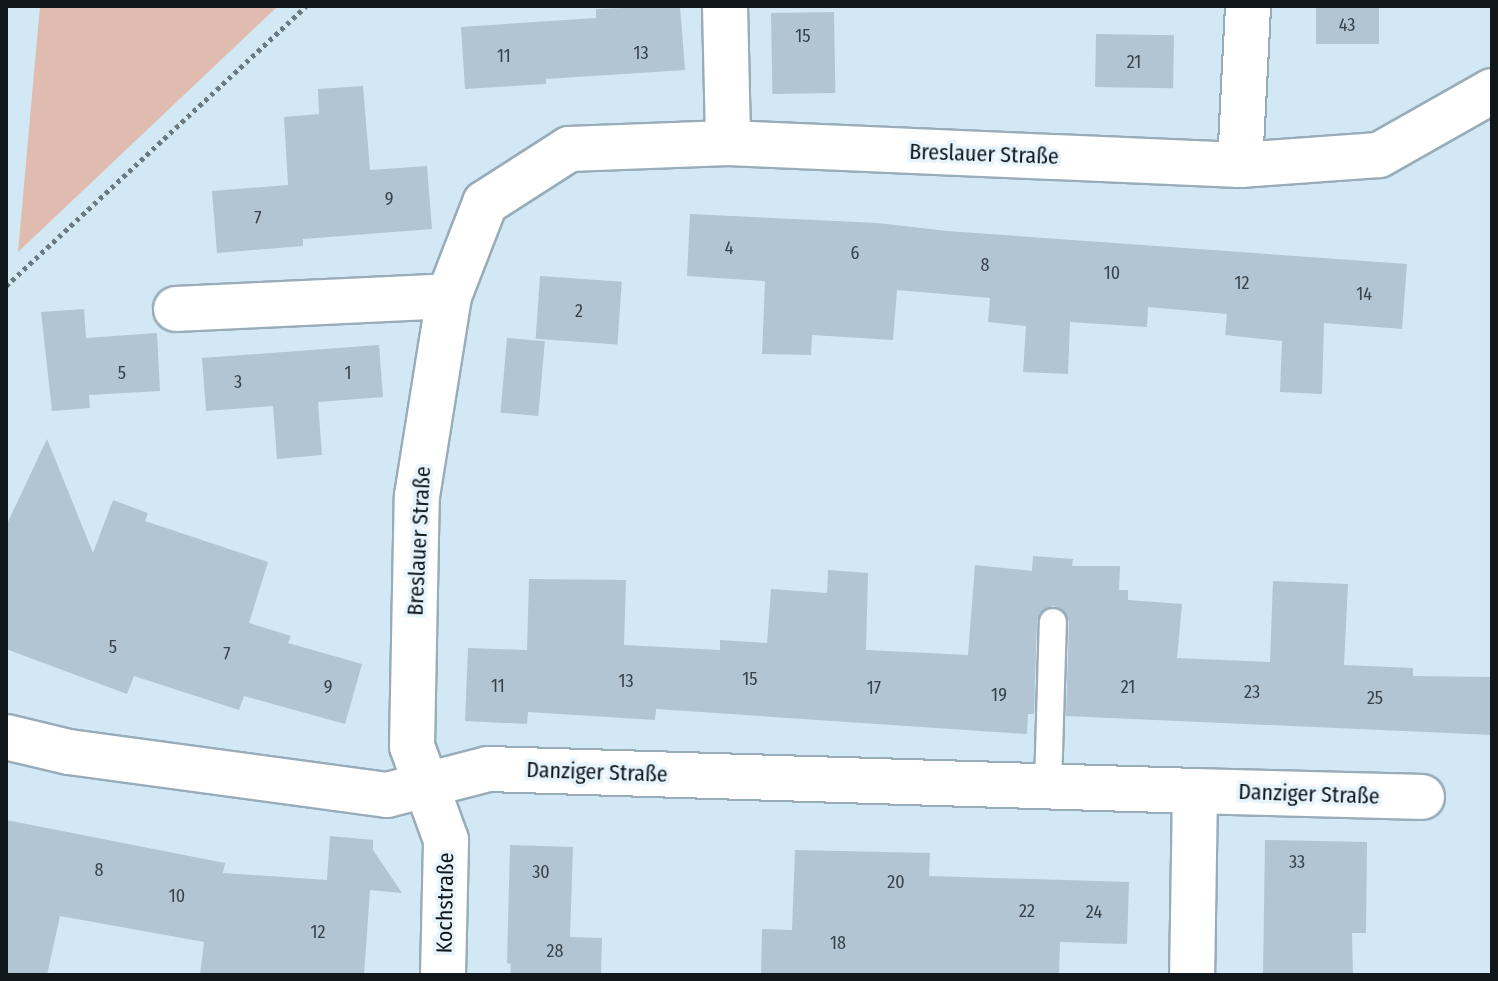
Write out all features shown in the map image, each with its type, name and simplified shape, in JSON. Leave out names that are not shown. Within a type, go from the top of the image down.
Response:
[{"type":"street","points":[[725,6],[728,143]]},
{"type":"street","points":[[1240,165],[1248,6]]},
{"type":"street","name":"Breslauer Straße","points":[[426,787],[412,746],[417,496],[449,296],[485,203],[569,149],[728,143],[1240,165],[1379,155],[1492,91]]},
{"type":"street","points":[[176,309],[449,296]]},
{"type":"street","name":"Danziger Straße","points":[[6,737],[69,752],[387,795],[488,769],[1422,797]]},
{"type":"street","name":"Kochstraße","points":[[426,787],[446,840],[443,975]]},
{"type":"street","points":[[1192,975],[1195,791]]},
{"type":"lane","points":[[1048,786],[1053,622]]},
{"type":"path","points":[[6,286],[306,6]]},
{"type":"shaded area","points":[[40,6],[278,6],[18,252]]},
{"type":"building","points":[[680,6],[685,70],[546,79],[546,84],[465,89],[461,27],[596,18],[596,9]]},
{"type":"building","points":[[1316,6],[1379,6],[1379,44],[1316,44]]},
{"type":"building","points":[[834,12],[835,93],[772,94],[771,13]]},
{"type":"building","points":[[1096,34],[1174,35],[1173,88],[1095,87]]},
{"type":"building","points":[[363,86],[370,170],[427,166],[432,229],[303,239],[303,246],[217,253],[212,191],[288,185],[284,117],[319,114],[318,89]]},
{"type":"building","points":[[690,214],[878,223],[947,231],[1407,264],[1402,329],[1324,323],[1322,394],[1280,392],[1282,341],[1225,335],[1227,314],[1148,307],[1147,327],[1070,322],[1068,374],[1023,372],[1026,326],[988,322],[990,298],[897,290],[893,340],[812,335],[811,355],[762,354],[765,281],[687,276]]},
{"type":"building","points":[[540,276],[622,282],[617,345],[536,339]]},
{"type":"building","points":[[84,309],[86,338],[157,333],[160,391],[89,395],[90,408],[52,411],[41,312]]},
{"type":"building","points":[[507,338],[545,341],[538,416],[500,413]]},
{"type":"building","points":[[379,345],[383,397],[318,402],[322,455],[277,459],[273,406],[206,411],[202,358]]},
{"type":"building","points":[[47,439],[93,553],[113,500],[148,513],[145,521],[268,562],[249,623],[291,636],[288,643],[362,664],[345,724],[244,696],[239,710],[134,676],[127,694],[6,649],[6,526]]},
{"type":"building","points":[[1033,556],[1073,559],[1072,566],[1120,566],[1119,590],[1128,590],[1128,600],[1182,604],[1177,658],[1270,662],[1273,581],[1348,584],[1344,665],[1413,668],[1413,676],[1492,677],[1492,735],[1066,716],[1069,622],[1062,609],[1053,606],[1040,613],[1037,621],[1034,714],[1028,714],[1027,734],[656,709],[655,720],[528,712],[527,724],[465,721],[468,648],[527,650],[529,579],[626,580],[624,645],[720,650],[720,640],[767,643],[771,589],[827,593],[828,570],[868,573],[866,650],[968,655],[975,565],[1032,571]]},
{"type":"building","points":[[6,820],[225,863],[223,873],[327,880],[330,836],[373,840],[373,850],[402,893],[370,890],[364,975],[200,975],[204,942],[60,916],[47,975],[6,975]]},
{"type":"building","points":[[1265,840],[1367,842],[1366,933],[1352,933],[1353,975],[1263,975]]},
{"type":"building","points":[[510,845],[573,847],[570,937],[602,938],[601,975],[510,975],[511,964],[507,963]]},
{"type":"building","points":[[795,850],[930,853],[929,876],[1129,882],[1127,944],[1060,942],[1059,975],[761,975],[762,929],[792,930]]}]
